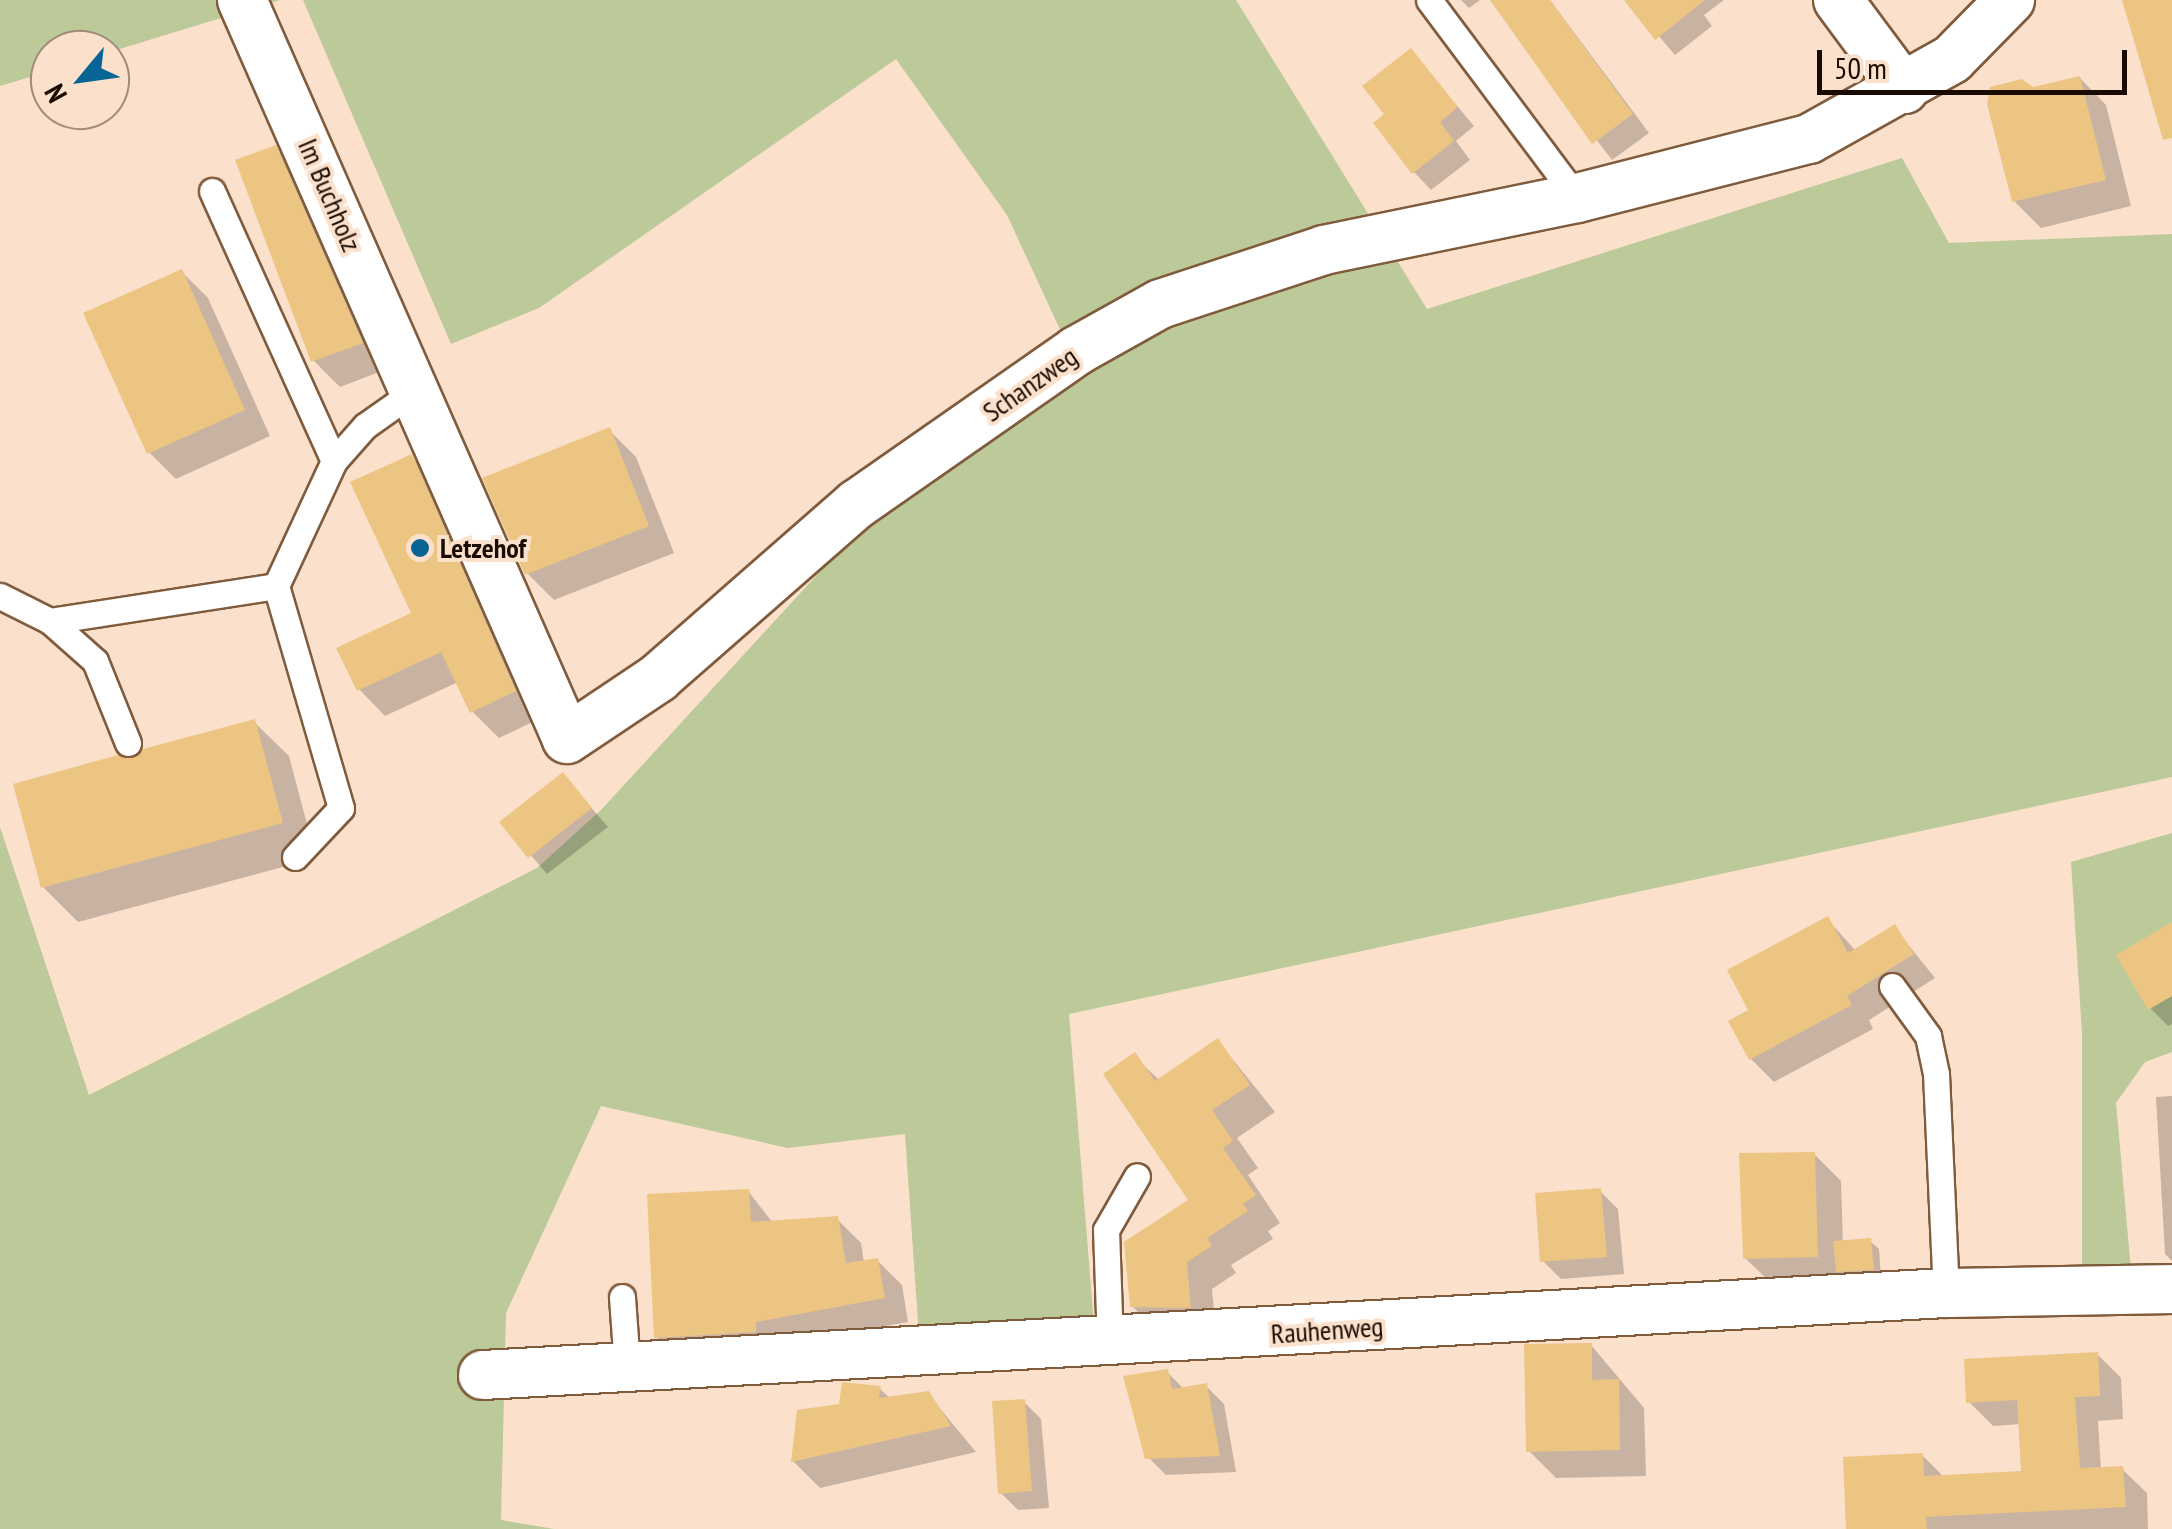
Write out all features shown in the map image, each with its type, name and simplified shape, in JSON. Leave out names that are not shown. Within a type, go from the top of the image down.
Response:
[{"type":"street","name":"Im Buchholz","points":[[242,0],[567,739]]},
{"type":"street","points":[[1838,0],[1904,89]]},
{"type":"street","name":"Schanzweg","points":[[567,739],[658,678],[857,504],[1076,351],[1160,304],[1324,250],[1577,198],[1809,138],[1904,89],[1952,59],[2010,0]]},
{"type":"street","name":"Rauhenweg","points":[[482,1374],[1110,1344],[1946,1292],[2172,1290]]},
{"type":"lane","points":[[1429,0],[1577,198]]},
{"type":"lane","points":[[212,191],[334,461]]},
{"type":"lane","points":[[295,857],[341,808],[276,586],[334,461],[365,426],[413,392]]},
{"type":"lane","points":[[50,621],[276,586]]},
{"type":"lane","points":[[0,596],[50,621],[95,661],[128,743]]},
{"type":"lane","points":[[1892,986],[1928,1036],[1936,1074],[1946,1292]]},
{"type":"lane","points":[[1110,1344],[1106,1230],[1137,1176]]},
{"type":"lane","points":[[622,1297],[626,1368]]},
{"type":"green space","points":[[0,0],[280,0],[130,46],[130,30],[30,30],[30,77],[0,86]]},
{"type":"green space","points":[[303,0],[1236,0],[1427,309],[1902,158],[1949,243],[2172,234],[2172,777],[1069,1014],[1094,1325],[919,1337],[905,1134],[788,1148],[601,1106],[506,1313],[501,1520],[554,1529],[0,1529],[0,827],[89,1095],[537,868],[601,810],[872,515],[1070,351],[1007,215],[896,59],[539,308],[451,344]]},
{"type":"green space","points":[[2172,833],[2172,1052],[2145,1062],[2116,1103],[2133,1292],[2082,1292],[2082,1033],[2071,862]]},
{"type":"building","points":[[1490,0],[1550,0],[1633,114],[1592,144]]},
{"type":"building","points":[[1624,0],[1705,0],[1655,40]]},
{"type":"building","points":[[2122,0],[2172,0],[2172,138],[2163,140]]},
{"type":"building","points":[[1411,48],[1458,107],[1440,122],[1454,141],[1412,174],[1373,123],[1384,114],[1362,86]]},
{"type":"building","points":[[2080,76],[2106,180],[2012,202],[1987,104],[1990,87],[2022,79],[2033,87]]},
{"type":"building","points":[[276,145],[363,343],[311,362],[235,160]]},
{"type":"building","points":[[182,269],[245,410],[147,454],[83,313]]},
{"type":"building","points":[[610,427],[649,526],[525,575],[482,478]]},
{"type":"building","name":"Letzehof","points":[[412,454],[516,691],[470,713],[441,652],[357,691],[336,648],[411,613],[350,482]]},
{"type":"building","points":[[255,719],[283,823],[41,888],[13,784],[118,755],[133,758],[143,749]]},
{"type":"building","points":[[563,772],[592,808],[528,858],[499,822]]},
{"type":"building","points":[[1828,916],[1848,953],[1895,924],[1914,954],[1847,996],[1852,1005],[1749,1060],[1728,1021],[1748,1010],[1727,970]]},
{"type":"building","points":[[2172,922],[2172,996],[2148,1010],[2116,955]]},
{"type":"building","points":[[1218,1038],[1250,1085],[1212,1110],[1233,1141],[1223,1148],[1256,1195],[1243,1204],[1248,1211],[1207,1238],[1212,1246],[1187,1262],[1191,1308],[1130,1307],[1124,1242],[1188,1200],[1103,1074],[1135,1052],[1155,1081]]},
{"type":"building","points":[[1815,1152],[1818,1257],[1743,1259],[1739,1153]]},
{"type":"building","points":[[1601,1188],[1607,1257],[1540,1262],[1535,1193]]},
{"type":"building","points":[[749,1189],[751,1222],[838,1216],[846,1263],[878,1258],[885,1298],[756,1322],[756,1332],[654,1338],[647,1194]]},
{"type":"building","points":[[1871,1238],[1874,1270],[1836,1272],[1833,1241]]},
{"type":"building","points":[[1592,1343],[1592,1380],[1619,1379],[1620,1450],[1526,1452],[1524,1344]]},
{"type":"building","points":[[2098,1352],[2100,1396],[2075,1397],[2080,1468],[2123,1466],[2126,1507],[1926,1517],[1927,1529],[1846,1529],[1843,1457],[1923,1453],[1924,1476],[2021,1471],[2017,1400],[1966,1403],[1964,1359]]},
{"type":"building","points":[[1168,1369],[1172,1389],[1207,1383],[1220,1456],[1145,1459],[1123,1376]]},
{"type":"building","points":[[842,1382],[881,1386],[879,1398],[929,1391],[951,1426],[791,1462],[797,1410],[839,1404]]},
{"type":"building","points":[[1025,1399],[1032,1491],[998,1494],[992,1401]]},
{"type":"place","name":"Letzehof","points":[[420,548]]}]
